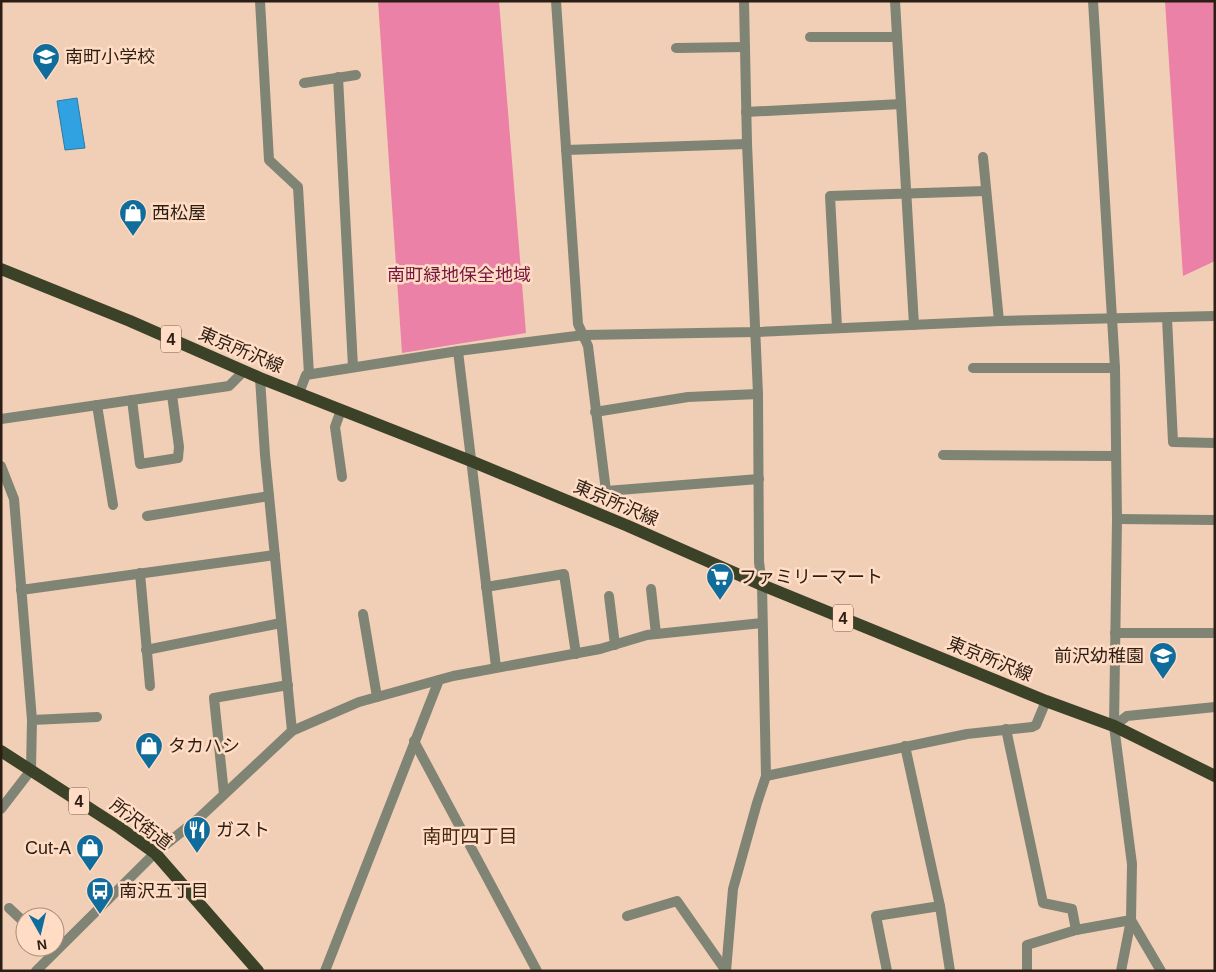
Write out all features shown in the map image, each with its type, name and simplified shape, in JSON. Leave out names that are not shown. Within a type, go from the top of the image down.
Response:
[{"type":"main road","name":"東京所沢線","points":[[1,269],[130,321],[260,378],[471,461],[628,526],[762,586],[1046,701],[1114,726],[1215,776]]},
{"type":"main road","name":"所沢街道","points":[[1,751],[120,828],[155,854],[202,905],[258,971]]},
{"type":"street","points":[[260,1],[269,160],[298,187],[309,374]]},
{"type":"street","points":[[556,1],[578,324],[588,346],[606,491],[759,479]]},
{"type":"street","points":[[626,916],[677,901],[726,971],[733,889],[766,776],[762,586],[759,562],[758,394],[747,144],[744,1]]},
{"type":"street","points":[[895,1],[914,325]]},
{"type":"street","points":[[1094,1],[1115,368],[1117,519],[1114,726],[1132,864],[1131,920],[1121,971]]},
{"type":"street","points":[[810,37],[896,37]]},
{"type":"street","points":[[676,48],[745,47]]},
{"type":"street","points":[[304,83],[356,74]]},
{"type":"street","points":[[338,77],[353,367]]},
{"type":"street","points":[[746,112],[901,104]]},
{"type":"street","points":[[566,150],[747,144]]},
{"type":"street","points":[[983,157],[999,321]]},
{"type":"street","points":[[837,327],[830,196],[986,191]]},
{"type":"street","points":[[299,393],[306,375],[309,374],[458,351],[584,335],[756,332],[999,321],[1215,316]]},
{"type":"street","points":[[1167,318],[1173,442],[1215,444]]},
{"type":"street","points":[[458,351],[496,667]]},
{"type":"street","points":[[973,368],[1115,368]]},
{"type":"street","points":[[1,419],[229,386],[244,370]]},
{"type":"street","points":[[260,378],[269,496],[292,731]]},
{"type":"street","points":[[595,412],[688,397],[758,394]]},
{"type":"street","points":[[132,400],[140,464],[178,458],[179,447],[172,395]]},
{"type":"street","points":[[97,405],[113,505]]},
{"type":"street","points":[[341,410],[335,427],[342,477]]},
{"type":"street","points":[[943,455],[1116,456]]},
{"type":"street","points":[[1,466],[14,499],[32,720],[31,770],[1,809]]},
{"type":"street","points":[[147,516],[269,496]]},
{"type":"street","points":[[1117,519],[1215,520]]},
{"type":"street","points":[[21,590],[275,555]]},
{"type":"street","points":[[140,573],[150,686]]},
{"type":"street","points":[[486,586],[564,574],[576,654]]},
{"type":"street","points":[[651,589],[656,634]]},
{"type":"street","points":[[609,596],[615,645]]},
{"type":"street","points":[[364,614],[378,697]]},
{"type":"street","points":[[146,650],[281,623]]},
{"type":"street","points":[[65,938],[155,854],[199,818],[292,731],[359,702],[439,680],[496,667],[600,649],[647,635],[762,623]]},
{"type":"street","points":[[1115,633],[1215,634]]},
{"type":"street","points":[[325,971],[439,680]]},
{"type":"street","points":[[224,794],[214,698],[288,685]]},
{"type":"street","points":[[766,776],[967,734],[1036,725],[1046,701]]},
{"type":"street","points":[[1114,726],[1127,716],[1215,707]]},
{"type":"street","points":[[32,720],[97,717]]},
{"type":"street","points":[[1006,729],[1043,903],[1072,908],[1076,930]]},
{"type":"street","points":[[414,741],[537,971]]},
{"type":"street","points":[[905,746],[940,906],[950,971]]},
{"type":"street","points":[[886,971],[876,916],[940,906]]},
{"type":"street","points":[[9,908],[15,914]]},
{"type":"street","points":[[1027,971],[1028,945],[1076,930],[1131,920]]},
{"type":"street","points":[[1131,920],[1161,971]]},
{"type":"street","points":[[36,971],[47,957]]},
{"type":"green space","name":"南町緑地保全地域","points":[[378,1],[499,1],[526,333],[402,353]]},
{"type":"green space","points":[[1165,1],[1215,1],[1215,261],[1183,276]]},
{"type":"water","points":[[77,98],[85,148],[65,150],[57,101]]},
{"type":"place","name":"南町小学校","points":[[46,81]]},
{"type":"place","name":"西松屋","points":[[133,237]]},
{"type":"place","name":"ファミリーマート","points":[[720,601]]},
{"type":"place","name":"前沢幼稚園","points":[[1163,680]]},
{"type":"place","name":"タカハシ","points":[[149,770]]},
{"type":"place","name":"ガスト","points":[[197,854]]},
{"type":"place","name":"Cut-A","points":[[90,872]]},
{"type":"place","name":"南沢五丁目","points":[[100,915]]},
{"type":"district","name":"南町四丁目","points":[[470,836]]}]
